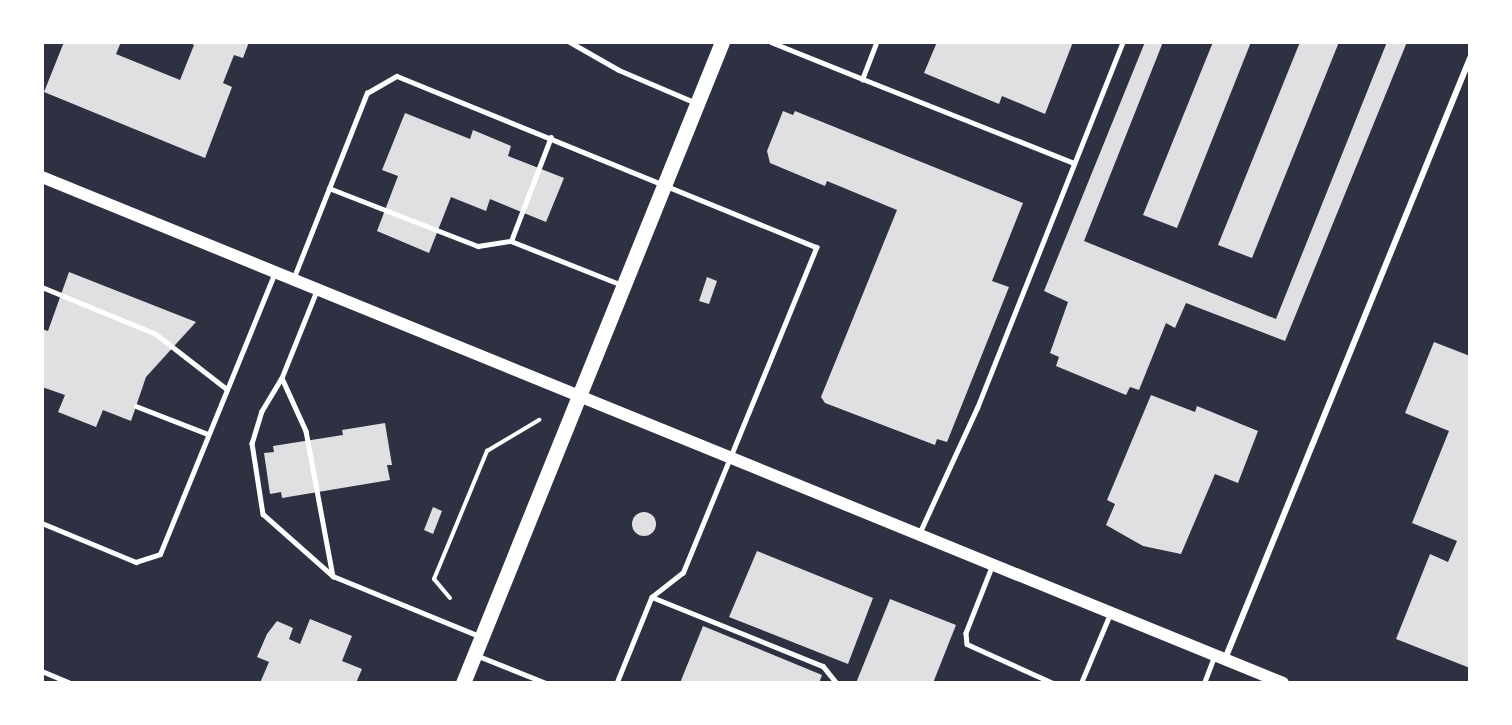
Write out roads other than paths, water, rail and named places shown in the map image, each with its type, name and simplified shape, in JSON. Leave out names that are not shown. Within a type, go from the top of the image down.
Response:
[{"type":"main road","points":[[463,683],[722,42]]},
{"type":"main road","points":[[42,177],[1283,683]]},
{"type":"street","points":[[1220,657],[1470,58]]},
{"type":"lane","points":[[570,42],[619,70],[697,103]]},
{"type":"lane","points":[[771,42],[1074,163]]},
{"type":"lane","points":[[863,79],[878,42]]},
{"type":"lane","points":[[919,534],[977,408],[1123,42]]},
{"type":"lane","points":[[293,280],[367,93],[397,76],[665,183],[817,247],[728,457],[683,573],[652,597],[617,683]]},
{"type":"lane","points":[[511,241],[551,137]]},
{"type":"lane","points":[[329,188],[478,246],[511,241],[623,286]]},
{"type":"lane","points":[[42,532],[44,523],[136,562],[160,554],[275,272]]},
{"type":"lane","points":[[42,288],[156,334],[227,389]]},
{"type":"lane","points":[[318,289],[282,378],[262,411],[252,443],[263,514],[333,576],[482,637]]},
{"type":"lane","points":[[282,378],[306,430],[333,576]]},
{"type":"lane","points":[[136,406],[208,434]]},
{"type":"lane","points":[[993,564],[966,633],[967,644],[1053,683]]},
{"type":"lane","points":[[652,597],[823,666],[837,683]]},
{"type":"lane","points":[[1081,683],[1110,613]]},
{"type":"lane","points":[[475,654],[546,683]]},
{"type":"lane","points":[[1204,683],[1220,657]]},
{"type":"lane","points":[[42,671],[70,683]]}]
